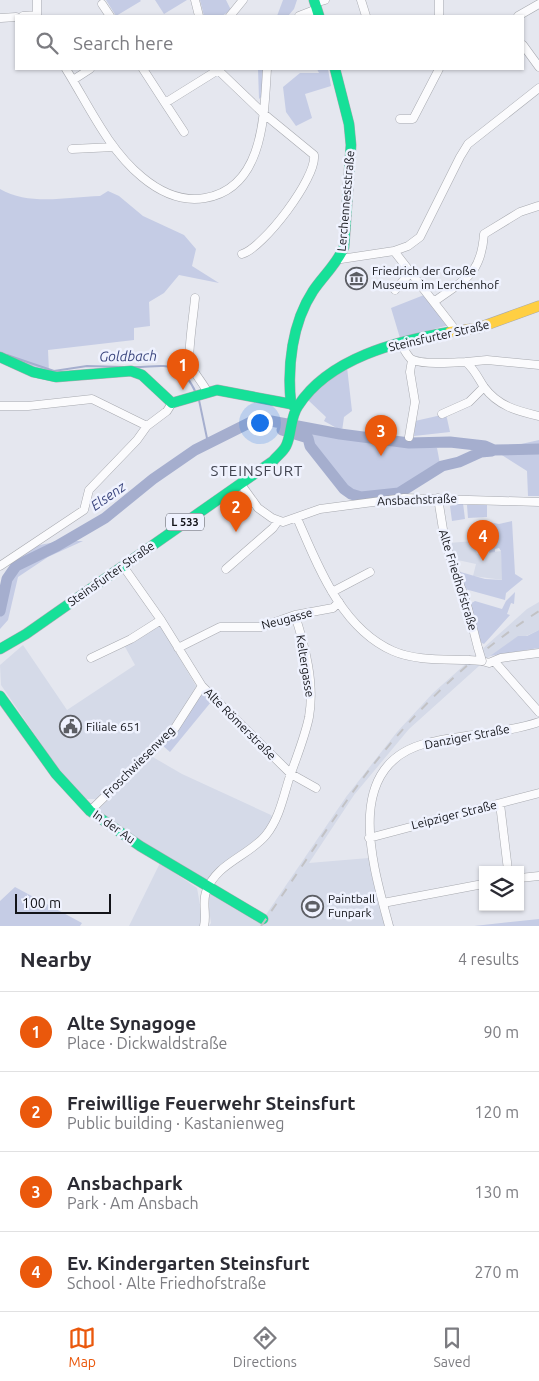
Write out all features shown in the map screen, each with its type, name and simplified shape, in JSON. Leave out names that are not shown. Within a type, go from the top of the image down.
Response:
[{"type":"street","points":[[37,0],[37,15]]},
{"type":"street","points":[[195,0],[199,15]]},
{"type":"street","points":[[231,15],[243,0]]},
{"type":"street","points":[[301,15],[325,0]]},
{"type":"street","points":[[361,0],[366,15]]},
{"type":"street","points":[[439,0],[439,15]]},
{"type":"street","points":[[102,4],[109,15]]},
{"type":"street","points":[[520,15],[539,4]]},
{"type":"street","points":[[1,18],[15,17]]},
{"type":"street","points":[[524,46],[539,67]]},
{"type":"street","points":[[67,70],[114,147],[142,178],[163,191],[181,198],[212,197],[223,193],[243,176],[256,148],[264,114],[267,70]]},
{"type":"street","points":[[73,80],[88,70]]},
{"type":"street","points":[[144,70],[184,132]]},
{"type":"street","points":[[165,103],[215,70]]},
{"type":"street","points":[[218,70],[264,114],[309,150],[314,155],[315,161],[296,196],[268,234],[251,252],[242,254]]},
{"type":"street","name":"Lerchenneststraße","points":[[294,406],[289,394],[292,358],[301,318],[311,294],[324,276],[341,258],[344,247],[351,146],[349,124],[335,70]]},
{"type":"street","points":[[400,119],[413,119],[438,70]]},
{"type":"street","points":[[341,258],[394,251],[408,246],[426,229],[468,144],[539,88]]},
{"type":"street","points":[[72,148],[114,147]]},
{"type":"street","points":[[435,301],[478,267],[484,234],[520,212],[538,206]]},
{"type":"street","points":[[394,251],[435,301],[457,332]]},
{"type":"street","points":[[395,290],[411,272]]},
{"type":"street","points":[[195,298],[193,328],[188,357],[191,367],[199,376],[200,393]]},
{"type":"street","name":"Steinsfurter Straße","points":[[0,649],[26,634],[273,461],[286,446],[293,420],[294,406],[312,387],[339,367],[363,356],[401,344],[433,335],[457,332],[497,322],[539,306]]},
{"type":"street","points":[[401,344],[407,356],[412,360],[421,362],[487,360],[539,365]]},
{"type":"street","points":[[0,357],[32,372],[56,376],[131,372],[142,375],[172,403],[180,403],[200,393],[220,390],[294,406]]},
{"type":"street","points":[[409,437],[415,402],[410,372],[412,360]]},
{"type":"street","points":[[466,362],[476,371],[484,387],[511,410],[539,416]]},
{"type":"street","points":[[442,414],[470,402],[484,387]]},
{"type":"street","points":[[0,406],[28,406],[92,399],[147,426]]},
{"type":"street","points":[[0,566],[84,510],[89,490],[147,426],[167,411],[172,403]]},
{"type":"street","points":[[226,569],[273,528],[278,521],[258,508],[240,483]]},
{"type":"street","name":"Ansbachstraße","points":[[278,521],[287,522],[329,507],[404,498],[539,502]]},
{"type":"street","name":"Alte Friedhofstraße","points":[[438,498],[445,542],[467,605],[478,648],[488,662]]},
{"type":"street","points":[[297,518],[332,592],[339,602],[366,633],[393,651],[414,657],[488,662],[501,658],[539,653]]},
{"type":"street","name":"Alte Römerstraße","points":[[123,566],[161,620],[202,686],[291,774],[316,788]]},
{"type":"street","points":[[332,592],[370,572]]},
{"type":"street","name":"Neugasse","points":[[178,648],[220,627],[261,627],[295,615],[333,608],[339,602]]},
{"type":"street","name":"Keltergasse","points":[[291,774],[308,718],[311,695],[302,638],[295,615]]},
{"type":"street","points":[[91,658],[132,639],[161,620]]},
{"type":"street","name":"Steinsfurter Straße","points":[[0,658],[14,648],[26,634]]},
{"type":"street","points":[[488,662],[539,712]]},
{"type":"street","name":"Froschwiesenweg","points":[[90,811],[175,728],[202,686]]},
{"type":"street","name":"In der Au","points":[[0,696],[51,768],[90,811],[140,846],[209,885],[268,923]]},
{"type":"street","name":"Danziger Straße","points":[[390,926],[372,864],[369,838],[369,815],[374,791],[383,771],[406,750],[427,743],[539,722]]},
{"type":"street","points":[[204,926],[205,894],[209,885],[225,865],[265,837],[276,821],[291,774]]},
{"type":"street","name":"Leipziger Straße","points":[[369,838],[539,793]]},
{"type":"street","points":[[500,804],[508,866]]},
{"type":"street","points":[[524,878],[539,876]]},
{"type":"street","points":[[383,903],[479,885]]},
{"type":"shaded area","points":[[106,0],[141,1],[118,15],[115,15]]},
{"type":"shaded area","points":[[155,0],[187,0],[164,14]]},
{"type":"shaded area","points":[[200,0],[226,0],[231,10],[224,15],[204,15]]},
{"type":"shaded area","points":[[283,0],[297,0],[294,9],[289,15],[277,15]]},
{"type":"shaded area","points":[[258,70],[263,70],[262,96],[259,99]]},
{"type":"shaded area","points":[[318,70],[328,70],[331,86],[305,94],[312,118],[296,126],[286,112],[283,87],[300,73],[319,73]]},
{"type":"shaded area","points":[[0,189],[11,194],[36,199],[100,196],[108,191],[119,196],[143,216],[184,235],[196,249],[192,266],[219,283],[179,275],[164,293],[149,302],[150,326],[134,328],[134,340],[48,350],[49,372],[31,367],[0,353]]},
{"type":"shaded area","points":[[424,295],[449,325],[400,338],[391,308]]},
{"type":"shaded area","points":[[347,367],[352,411],[344,417],[342,431],[324,421],[326,417],[308,400],[310,396]]},
{"type":"shaded area","points":[[446,414],[450,432],[414,436],[415,421]]},
{"type":"shaded area","points":[[306,429],[345,437],[437,448],[440,464],[399,490],[378,495],[352,492],[307,435]]},
{"type":"shaded area","points":[[539,440],[539,496],[528,496],[527,471],[494,450]]},
{"type":"shaded area","points":[[463,503],[465,519],[452,521],[450,506]]},
{"type":"shaded area","points":[[467,505],[487,505],[487,517],[468,518]]},
{"type":"shaded area","points":[[484,521],[499,524],[512,521],[515,574],[523,579],[506,593],[505,600],[465,589],[457,571],[485,579],[502,580],[501,551],[499,548],[495,549],[495,552],[489,553],[488,546],[486,546]]},
{"type":"shaded area","points":[[62,541],[83,541],[48,557],[18,577],[8,620],[0,629],[0,606],[4,583],[13,562],[31,548]]},
{"type":"shaded area","points":[[473,541],[477,554],[501,551],[503,580],[473,576],[476,564],[453,559],[449,543]]},
{"type":"shaded area","points":[[515,592],[514,604],[511,603],[507,614],[510,615],[484,644],[480,642],[470,604],[475,601],[502,609],[506,601]]},
{"type":"shaded area","points":[[539,602],[539,630],[526,636],[518,637],[489,657],[409,729],[354,795],[309,863],[369,858],[394,926],[209,926],[211,923],[208,903],[209,885],[263,919],[346,797],[397,732],[433,693],[527,609]]},
{"type":"shaded area","points":[[160,625],[196,686],[195,693],[173,725],[96,799],[86,799],[63,776],[1,685],[0,665],[23,645],[67,710],[135,665],[124,645]]},
{"type":"shaded area","points":[[539,630],[539,648],[490,656],[518,636],[527,636]]},
{"type":"shaded area","points":[[202,693],[211,702],[170,752],[162,745]]},
{"type":"shaded area","points":[[151,756],[182,774],[271,815],[275,821],[209,885],[140,846],[98,810]]},
{"type":"shaded area","points":[[160,863],[197,888],[203,921],[200,926],[129,926]]},
{"type":"shaded area","points":[[15,887],[82,923],[80,926],[0,926],[0,901]]},
{"type":"shaded area","points":[[539,919],[539,926],[474,926]]},
{"type":"waterway","name":"Goldbach","points":[[7,355],[54,371],[87,366],[124,367]]},
{"type":"waterway","name":"Goldbach","points":[[134,367],[163,366],[177,369],[184,374],[196,393]]},
{"type":"waterway","name":"Goldbach","points":[[199,400],[208,443]]},
{"type":"waterway","name":"Elsenz","points":[[0,611],[7,579],[16,566],[57,546],[105,518],[153,479],[195,450],[251,422],[271,421],[340,434],[409,443],[450,442],[485,446],[494,450],[539,449]]},
{"type":"waterway","name":"Elsenz","points":[[282,430],[308,438],[310,446],[344,489],[351,494],[361,497],[399,493],[442,466],[459,462],[481,452],[492,451]]},
{"type":"railway","points":[[261,926],[363,778],[385,750],[457,675],[483,652],[539,611]]},
{"type":"traffic: fast","points":[[314,0],[319,15]]},
{"type":"traffic: fast","points":[[296,408],[291,404],[290,375],[293,346],[300,317],[313,291],[334,264],[344,247],[351,145],[349,124],[335,70]]},
{"type":"traffic: fast","points":[[0,649],[26,634],[273,461],[286,446],[295,410],[311,389],[327,375],[366,354],[408,341],[450,332]]},
{"type":"traffic: fast","points":[[0,357],[33,372],[56,377],[131,371],[142,375],[172,403],[217,390],[291,404]]},
{"type":"traffic: fast","points":[[0,696],[56,774],[90,811],[140,846],[263,919]]},
{"type":"traffic: slow","points":[[450,332],[478,328],[539,306]]},
{"type":"place","name":"Friedrich der Große Museum im Lerchenhof","points":[[356,278]]},
{"type":"place","name":"Alte Synagoge","points":[[183,390]]},
{"type":"place","name":"Ansbachpark","points":[[381,456]]},
{"type":"place","name":"Freiwillige Feuerwehr Steinsfurt","points":[[236,532]]},
{"type":"place","name":"Ev. Kindergarten Steinsfurt","points":[[483,561]]},
{"type":"place","name":"Filiale 651","points":[[70,727]]},
{"type":"place","name":"Paintball Funpark","points":[[312,906]]},
{"type":"district","name":"STEINSFURT","points":[[257,471]]}]
